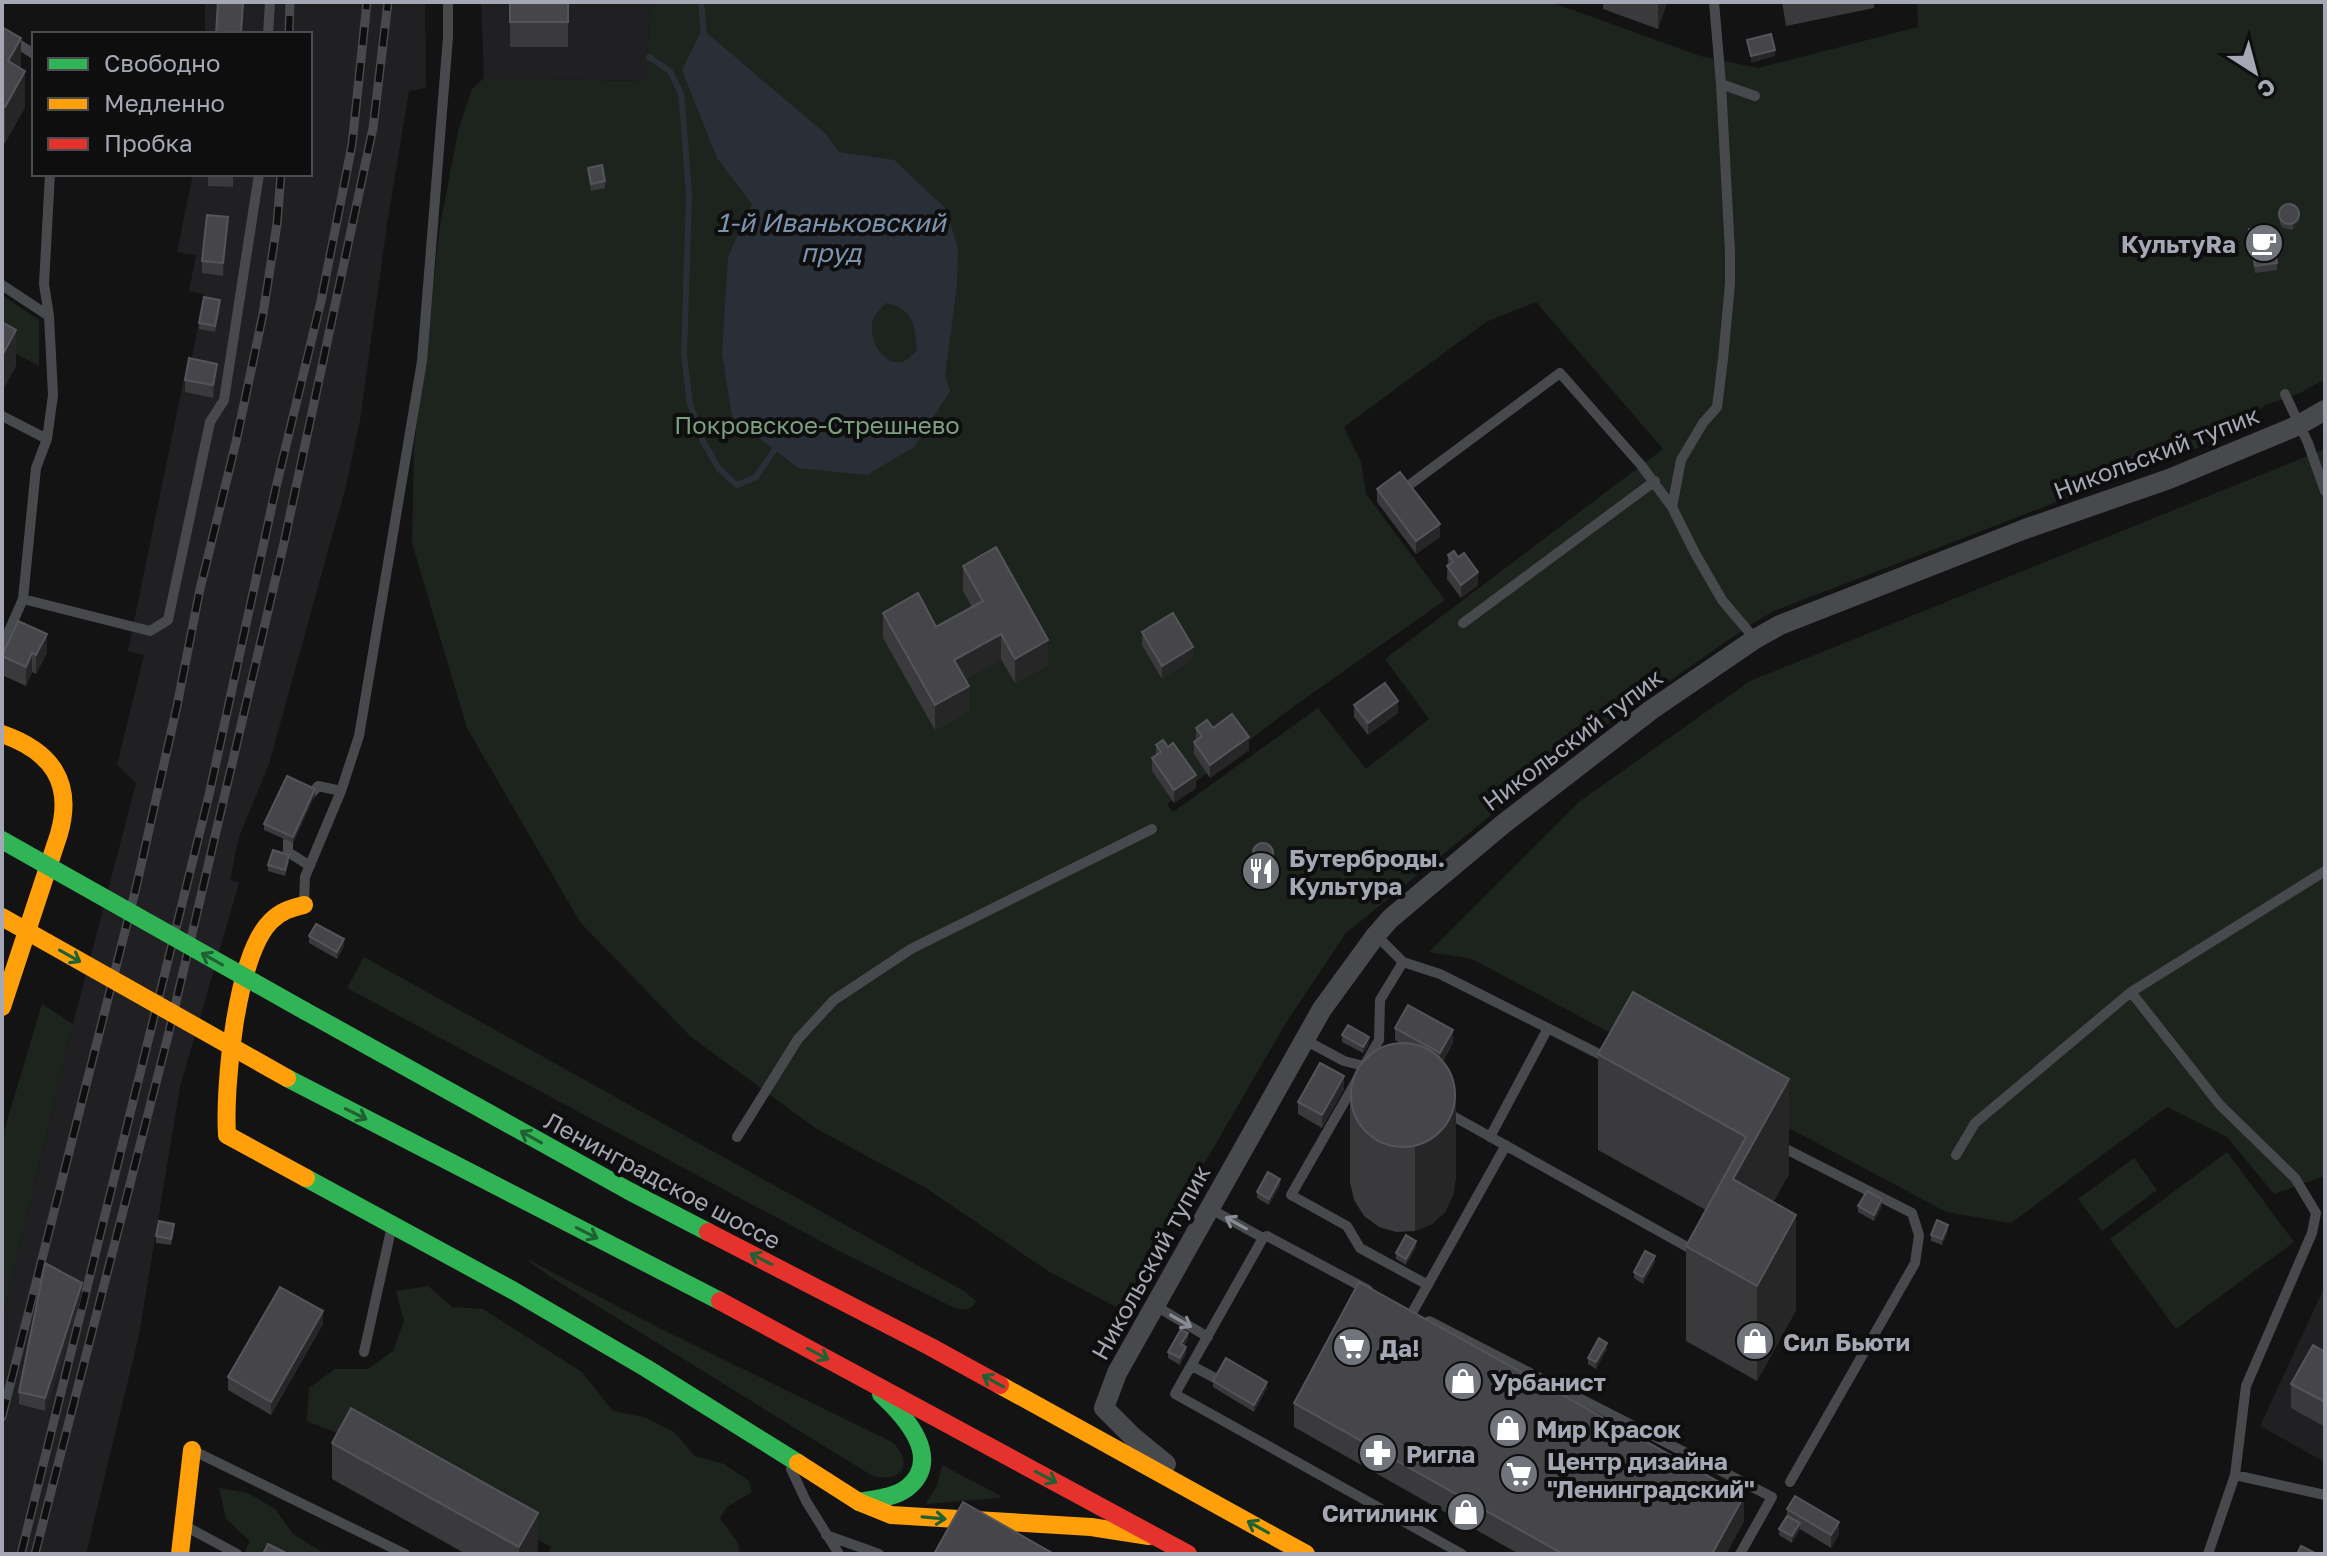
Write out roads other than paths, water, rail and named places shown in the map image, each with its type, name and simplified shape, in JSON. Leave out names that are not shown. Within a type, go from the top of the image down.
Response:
[{"type":"main road","points":[[2,734],[22,740],[48,760],[57,775],[64,807],[53,851],[2,1007]]},
{"type":"main road","name":"Ленинградское шоссе","points":[[2,840],[629,1191],[929,1346],[1306,1554]]},
{"type":"main road","points":[[304,905],[294,906],[276,917],[250,955],[240,989],[226,1093],[227,1135],[514,1291],[646,1368],[859,1502],[891,1515],[1091,1527],[1157,1542]]},
{"type":"main road","points":[[2,917],[287,1078],[704,1293],[1157,1542],[1188,1554]]},
{"type":"main road","points":[[859,1502],[890,1496],[907,1488],[916,1478],[922,1450],[918,1435],[899,1409],[865,1379]]},
{"type":"main road","points":[[180,1554],[192,1450]]},
{"type":"street","name":"Никольский тупик","points":[[1209,1499],[1133,1437],[1104,1408],[1117,1373],[1154,1305],[1322,1009],[1376,935],[1401,910],[1502,825],[1651,710],[1780,625],[1996,540],[2169,479],[2299,425],[2325,410]]},
{"type":"lane","points":[[268,32],[270,2]]},
{"type":"lane","points":[[304,905],[305,877],[341,791],[359,736],[422,361],[448,37],[448,2]]},
{"type":"lane","points":[[1672,507],[1681,460],[1703,423],[1717,407],[1730,284],[1714,2]]},
{"type":"lane","points":[[2,34],[32,53]]},
{"type":"lane","points":[[1721,84],[1755,96]]},
{"type":"lane","points":[[2,647],[23,599],[36,468],[47,439],[53,395],[44,284],[50,176]]},
{"type":"lane","points":[[23,599],[150,631],[168,620],[210,422],[224,400],[259,176]]},
{"type":"lane","points":[[2,285],[49,316]]},
{"type":"lane","points":[[1412,483],[1560,373],[1655,481],[1722,600],[1755,639]]},
{"type":"lane","points":[[2285,394],[2325,491]]},
{"type":"lane","points":[[2,416],[47,439]]},
{"type":"lane","points":[[1463,623],[1655,481]]},
{"type":"lane","points":[[311,794],[318,786],[341,791]]},
{"type":"lane","points":[[737,1137],[798,1039],[834,1000],[924,942],[1152,829]]},
{"type":"lane","points":[[288,841],[288,852],[310,866]]},
{"type":"lane","points":[[1956,1155],[1975,1123],[2131,992],[2325,871]]},
{"type":"lane","points":[[1376,935],[1403,962],[1440,974],[1618,1063]]},
{"type":"lane","points":[[1403,962],[1380,1000],[1379,1040],[1369,1069],[1291,1195],[1347,1226],[1360,1248],[1428,1285]]},
{"type":"lane","points":[[2131,992],[2220,1105],[2295,1178],[2316,1213],[2312,1233],[2246,1386],[2235,1475],[2208,1554]]},
{"type":"lane","points":[[1490,1137],[1548,1028]]},
{"type":"lane","points":[[1305,1040],[1344,1061],[1369,1069]]},
{"type":"lane","points":[[1436,1107],[1689,1248]]},
{"type":"lane","points":[[1772,1142],[1912,1213],[1919,1235],[1915,1263],[1790,1482]]},
{"type":"lane","points":[[1412,1313],[1506,1145]]},
{"type":"lane","points":[[1209,1208],[1385,1298]]},
{"type":"lane","points":[[364,1352],[392,1224]]},
{"type":"lane","points":[[1263,1238],[1175,1394],[1462,1554]]},
{"type":"lane","points":[[1154,1305],[1208,1337]]},
{"type":"lane","points":[[1398,1305],[1772,1497],[1740,1554]]},
{"type":"lane","points":[[1192,1366],[1217,1379]]},
{"type":"lane","points":[[192,1450],[405,1554]]},
{"type":"lane","points":[[786,1457],[806,1501],[839,1554]]},
{"type":"lane","points":[[2235,1475],[2325,1495]]},
{"type":"lane","points":[[183,1526],[237,1554]]},
{"type":"lane","points":[[826,1535],[879,1554]]},
{"type":"water","name":"1-й Иваньковский пруд","points":[[702,29],[826,134],[839,152],[894,160],[946,209],[958,249],[957,285],[945,376],[950,391],[914,447],[867,475],[798,468],[732,417],[722,353],[728,257],[752,204],[717,158],[682,70]],"holes":[[[886,303],[908,314],[914,326],[917,351],[901,362],[887,359],[877,348],[872,333],[873,319],[879,311]]]},
{"type":"waterway","points":[[701,2],[704,34]]},
{"type":"waterway","points":[[649,57],[670,71],[681,94],[689,195],[684,355],[690,404],[703,441],[719,469],[737,485],[756,477],[777,446]]},
{"type":"railway","points":[[289,32],[290,2]]},
{"type":"railway","points":[[21,1554],[209,795],[276,487],[321,301],[352,145],[367,2]]},
{"type":"railway","points":[[35,1554],[168,1036],[284,543],[373,128],[388,2]]},
{"type":"railway","points":[[2,1417],[135,892],[177,706],[200,589],[263,314],[281,176]]},
{"type":"place","name":"КультуRа","points":[[2264,243]]},
{"type":"place","name":"Бутерброды. Культура","points":[[1261,871]]},
{"type":"place","name":"Сил Бьюти","points":[[1755,1341]]},
{"type":"place","name":"Да!","points":[[1352,1347]]},
{"type":"place","name":"Урбанист","points":[[1463,1381]]},
{"type":"place","name":"Мир Красок","points":[[1508,1428]]},
{"type":"place","name":"Ригла","points":[[1378,1453]]},
{"type":"place","name":"Центр дизайна \"Ленинградский\"","points":[[1519,1474]]},
{"type":"place","name":"Ситилинк","points":[[1466,1512]]},
{"type":"park label","name":"Покровское-Стрешнево","points":[[817,424]]}]
